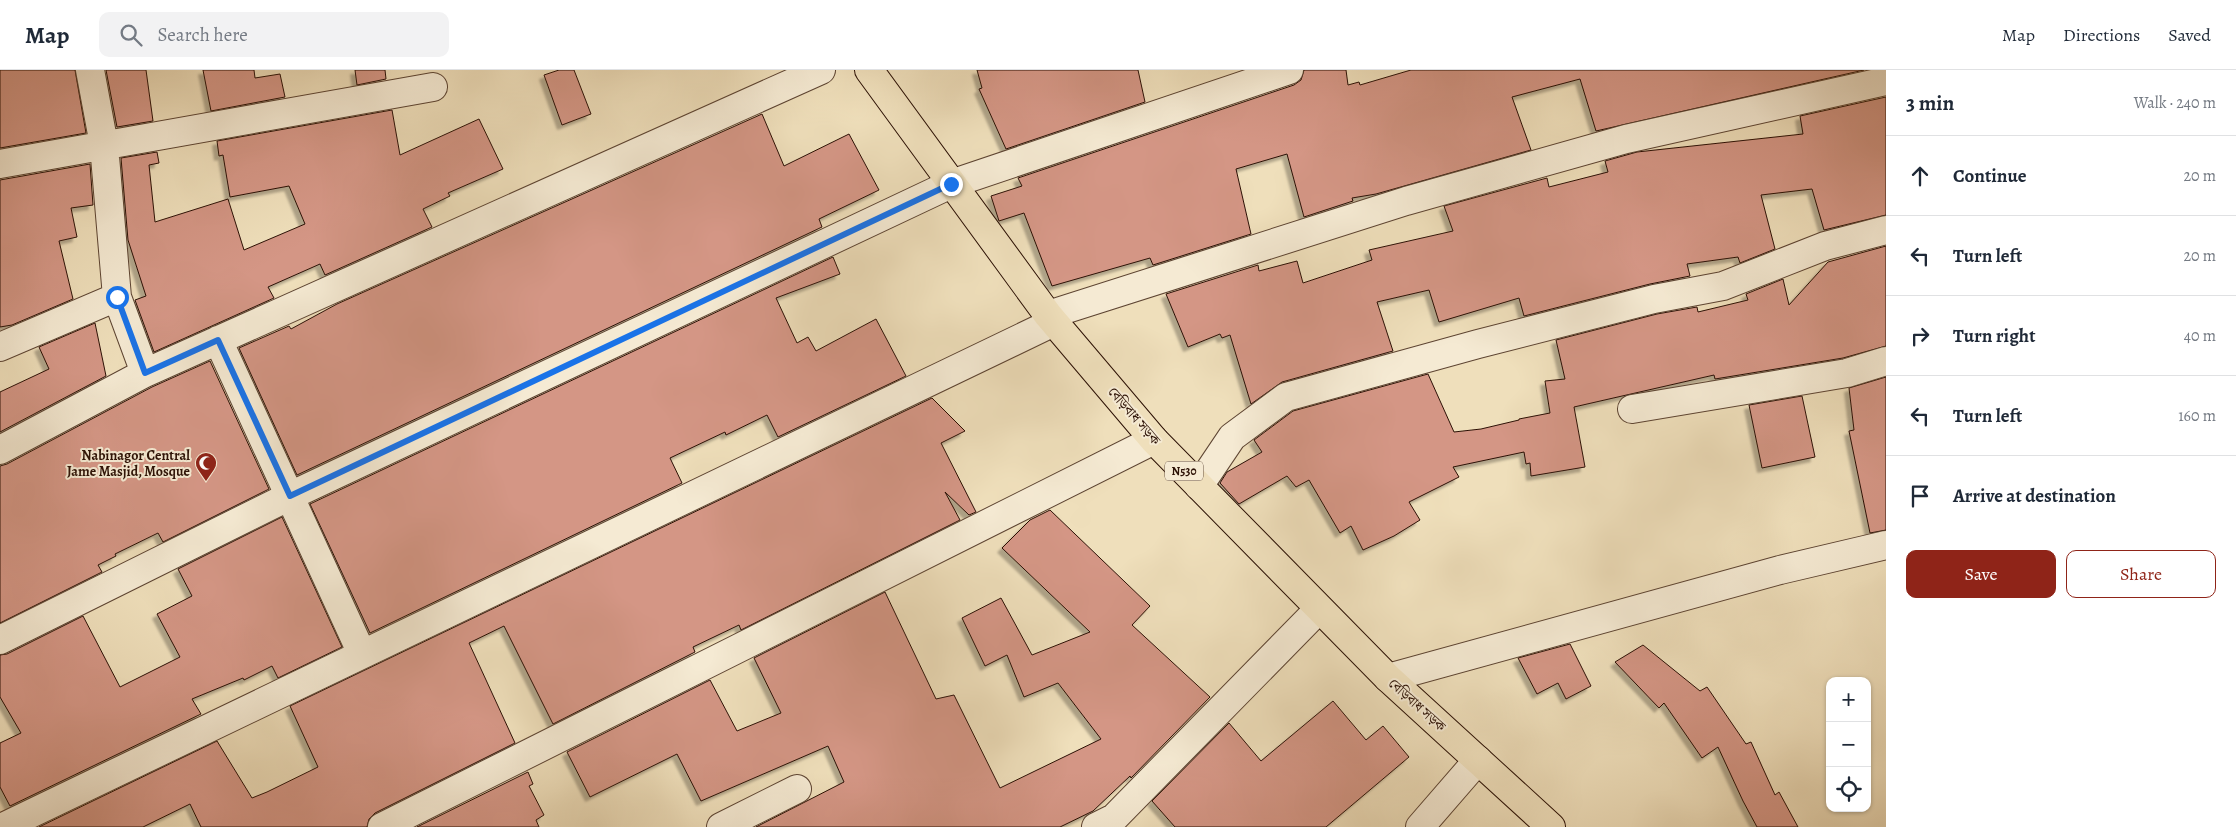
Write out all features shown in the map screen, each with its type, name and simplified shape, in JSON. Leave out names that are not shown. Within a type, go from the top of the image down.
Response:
[{"type":"highway","name":"বেড়িবাধ সড়ক","points":[[869,70],[1051,318],[1154,440],[1388,678],[1551,827]]},
{"type":"street","points":[[90,70],[104,145],[117,297],[145,373]]},
{"type":"street","points":[[0,450],[145,373],[821,70]]},
{"type":"street","points":[[0,640],[290,496],[951,184],[1275,72]]},
{"type":"street","points":[[3,827],[1051,318],[1406,201],[1626,139],[1886,81]]},
{"type":"street","points":[[0,164],[433,87]]},
{"type":"street","points":[[1199,486],[1232,437],[1286,397],[1487,341],[1654,299],[1723,286],[1825,246],[1886,230]]},
{"type":"street","points":[[0,347],[117,297]]},
{"type":"street","points":[[218,340],[362,654]]},
{"type":"street","points":[[1632,409],[1847,373],[1886,361]]},
{"type":"street","points":[[382,827],[1154,440]]},
{"type":"street","points":[[1388,678],[1780,570],[1886,545]]},
{"type":"street","points":[[1096,827],[1114,818],[1319,609]]},
{"type":"street","points":[[1420,827],[1478,760]]},
{"type":"street","points":[[721,827],[797,789]]},
{"type":"building","points":[[0,70],[75,70],[86,133],[0,148]]},
{"type":"building","points":[[106,70],[146,70],[153,121],[117,127]]},
{"type":"building","points":[[203,70],[254,70],[255,78],[280,74],[285,97],[211,111]]},
{"type":"building","points":[[355,70],[385,70],[386,79],[357,85]]},
{"type":"building","points":[[559,70],[574,70],[591,114],[562,125],[544,75]]},
{"type":"building","points":[[977,70],[1138,70],[1145,102],[1006,149],[979,89],[982,88]]},
{"type":"building","points":[[1304,70],[1346,70],[1348,85],[1359,82],[1360,85],[1411,70],[1864,70],[1596,131],[1580,79],[1512,97],[1531,150],[1376,194],[1352,198],[1353,201],[1304,217],[1287,154],[1236,169],[1251,234],[1153,265],[1150,258],[1052,286],[1024,213],[999,221],[991,196],[1022,186],[1018,178],[1294,85],[1301,80]]},
{"type":"building","points":[[1886,97],[1886,215],[1824,230],[1812,189],[1761,195],[1775,249],[1740,263],[1738,257],[1687,264],[1690,276],[1650,284],[1524,316],[1519,298],[1439,322],[1429,290],[1377,302],[1393,351],[1282,382],[1251,404],[1230,335],[1222,338],[1220,334],[1188,347],[1166,294],[1258,265],[1259,271],[1297,261],[1303,283],[1372,260],[1369,250],[1453,231],[1444,206],[1547,178],[1549,187],[1608,172],[1605,161],[1637,152],[1803,134],[1800,116]]},
{"type":"building","points":[[392,110],[400,155],[479,119],[503,169],[448,193],[450,196],[423,209],[432,227],[325,275],[320,264],[268,287],[274,298],[154,352],[135,300],[146,296],[128,240],[121,158],[157,152],[159,163],[149,165],[155,222],[228,199],[244,250],[305,224],[289,186],[230,197],[223,155],[219,156],[217,141]]},
{"type":"building","points":[[762,114],[784,166],[849,134],[879,190],[819,219],[822,227],[297,475],[239,348],[289,326],[291,329],[337,304]]},
{"type":"building","points":[[90,164],[93,205],[71,208],[77,237],[59,241],[73,299],[12,325],[0,327],[0,180]]},
{"type":"building","points":[[1886,246],[1886,346],[1843,358],[1715,379],[1714,375],[1574,407],[1585,467],[1531,476],[1530,463],[1526,464],[1524,452],[1453,467],[1459,477],[1409,502],[1420,520],[1394,536],[1363,550],[1351,526],[1340,533],[1309,480],[1296,487],[1287,476],[1239,504],[1220,483],[1227,472],[1262,452],[1254,440],[1293,411],[1428,374],[1454,432],[1481,429],[1550,413],[1545,381],[1565,379],[1556,340],[1657,314],[1697,307],[1698,312],[1748,300],[1746,294],[1783,279],[1789,305],[1828,262]]},
{"type":"building","points":[[833,257],[840,274],[776,298],[797,343],[808,337],[816,351],[876,319],[906,376],[778,437],[767,415],[726,435],[725,432],[670,458],[682,483],[370,633],[310,504]]},
{"type":"building","points":[[95,323],[106,376],[0,432],[0,392],[49,369],[39,347]]},
{"type":"building","points":[[210,361],[269,489],[163,542],[158,533],[115,554],[116,556],[98,565],[102,572],[0,623],[0,466],[152,387]]},
{"type":"building","points":[[1886,377],[1886,530],[1870,533],[1849,431],[1854,430],[1849,388]]},
{"type":"building","points":[[1802,396],[1815,457],[1762,468],[1749,405]]},
{"type":"building","points":[[932,398],[965,431],[941,443],[976,512],[969,515],[945,492],[960,520],[741,630],[739,625],[693,647],[695,652],[553,724],[504,626],[469,643],[515,743],[375,813],[369,819],[367,827],[201,827],[190,804],[143,827],[39,827],[217,741],[252,798],[267,792],[318,767],[290,706]]},
{"type":"building","points":[[1050,510],[1150,606],[1132,625],[1210,697],[1131,778],[1130,776],[1093,811],[1060,827],[756,827],[844,782],[828,746],[701,801],[677,754],[590,797],[567,752],[710,680],[737,731],[781,713],[754,658],[885,592],[936,699],[954,695],[1000,788],[1101,739],[1058,683],[1024,697],[1007,655],[985,666],[962,618],[1001,598],[1032,655],[1090,632],[1002,548],[1030,520]]},
{"type":"building","points":[[282,517],[342,647],[278,678],[272,666],[244,680],[243,678],[192,699],[201,714],[10,806],[0,787],[0,743],[21,733],[0,697],[0,655],[7,654],[83,616],[120,687],[180,657],[157,614],[192,596],[178,569]]},
{"type":"building","points":[[1570,644],[1591,686],[1566,699],[1558,683],[1537,694],[1518,658]]},
{"type":"building","points":[[1643,645],[1700,691],[1707,687],[1746,744],[1751,742],[1775,795],[1779,792],[1798,827],[1757,827],[1718,747],[1702,758],[1664,703],[1659,708],[1615,662]]},
{"type":"building","points":[[1333,701],[1366,740],[1383,726],[1409,757],[1326,827],[1175,827],[1152,801],[1229,723],[1261,761]]},
{"type":"building","points":[[528,772],[533,784],[529,786],[544,815],[536,820],[539,827],[417,827]]},
{"type":"place","name":"Nabinagor Central Jame Masjid, Mosque","points":[[206,482]]},
{"type":"route","points":[[117,297],[145,373],[218,340],[290,496],[951,184]]}]
